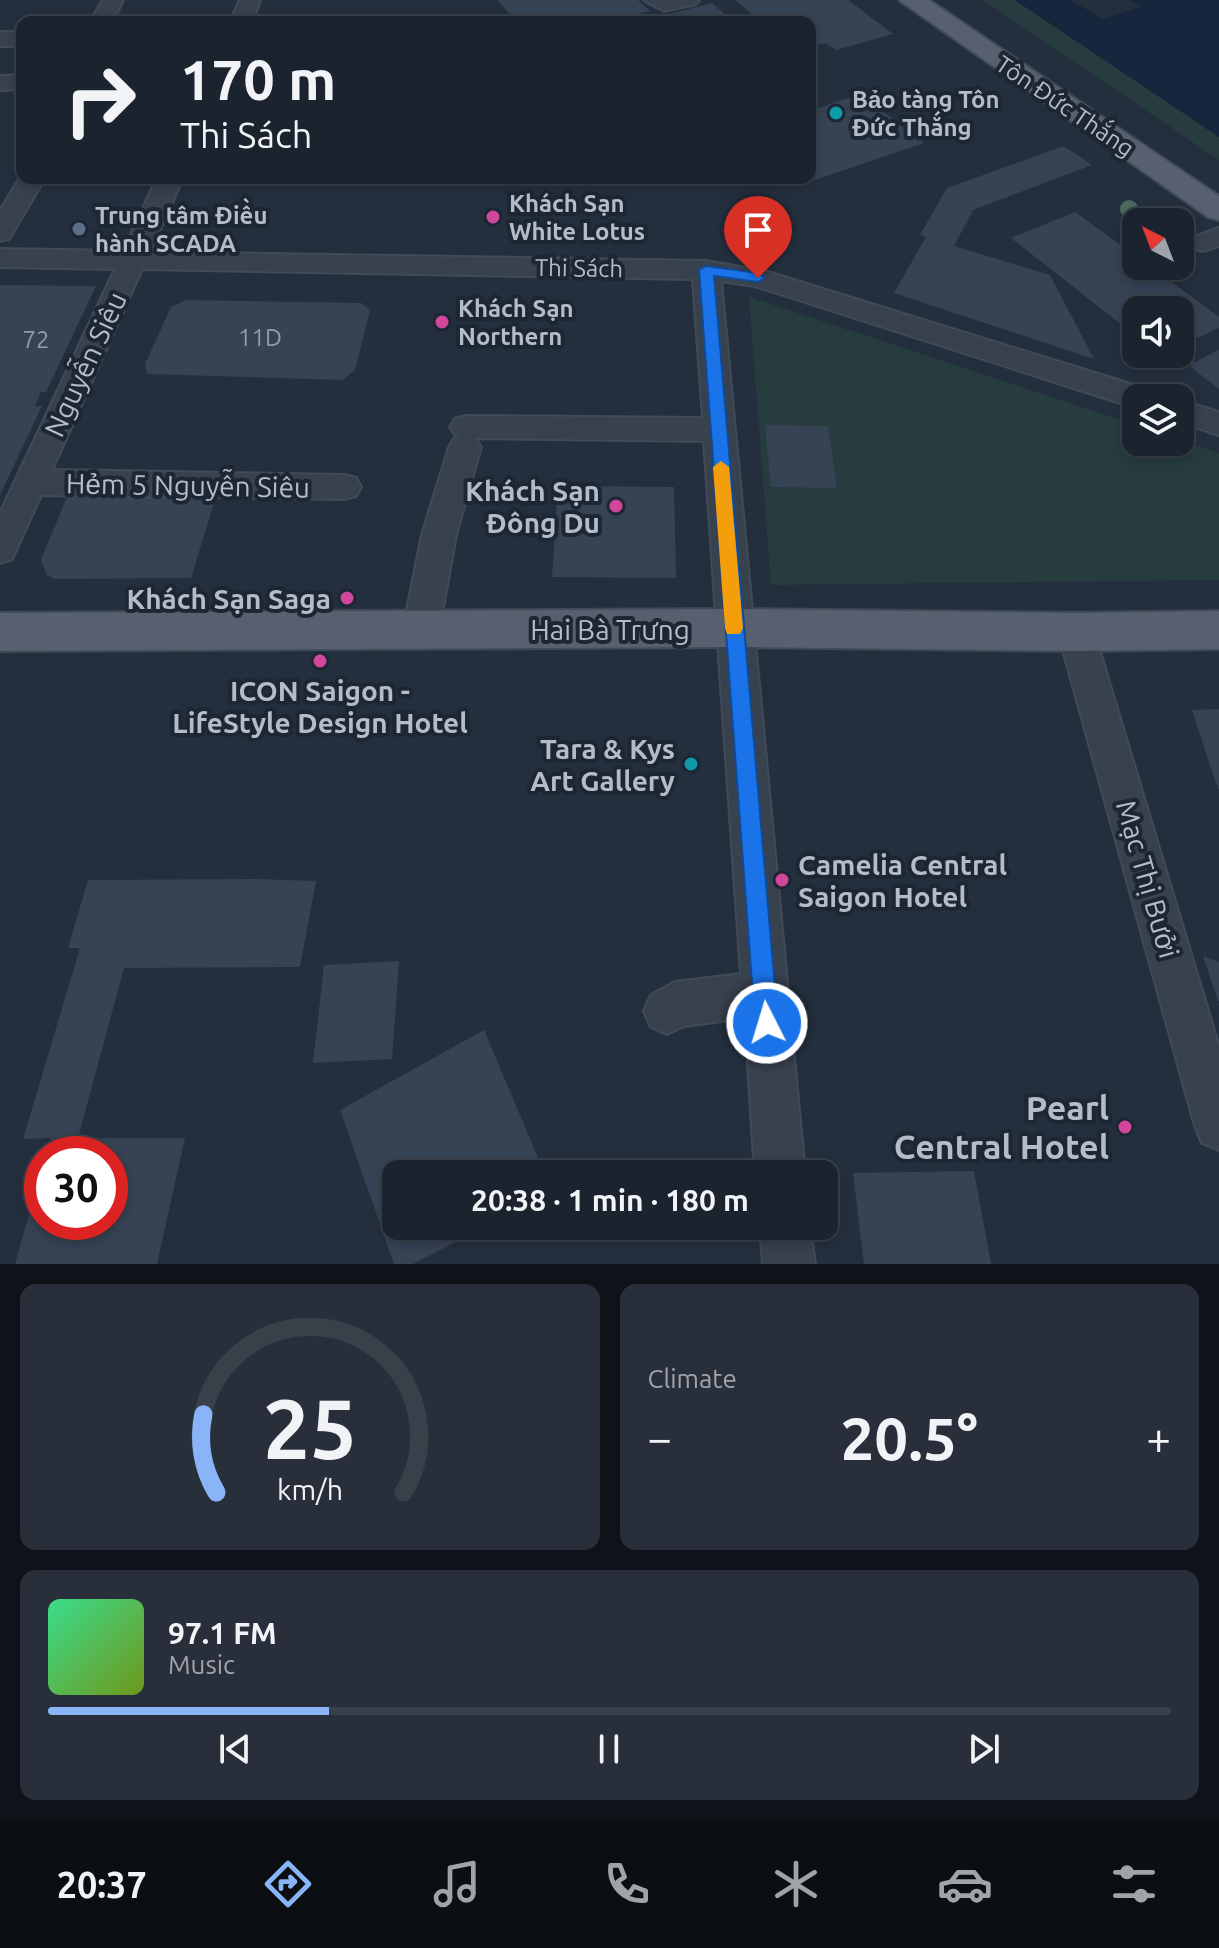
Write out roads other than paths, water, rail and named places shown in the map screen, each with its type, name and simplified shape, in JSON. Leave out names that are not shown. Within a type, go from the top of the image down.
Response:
[{"type":"main road","name":"Tôn Đức Thắng","points":[[912,0],[1219,210]]},
{"type":"main road","name":"Tôn Đức Thắng","points":[[952,0],[1219,181]]},
{"type":"main road","name":"Hai Bà Trưng","points":[[0,632],[734,628],[1076,632],[1219,630]]},
{"type":"street","points":[[654,0],[664,5],[689,0]]},
{"type":"street","points":[[0,233],[29,184]]},
{"type":"street","name":"Nguyễn Siêu","points":[[0,549],[167,184]]},
{"type":"street","name":"Thi Sách","points":[[0,258],[706,270],[758,278],[1122,384]]},
{"type":"street","points":[[706,270],[779,1160]]},
{"type":"street","points":[[1194,416],[1219,424]]},
{"type":"street","points":[[421,630],[439,535],[466,437],[718,430]]},
{"type":"street","name":"Hẻm 5 Nguyễn Siêu","points":[[31,482],[345,487]]},
{"type":"street","name":"Mạc Thị Bưởi","points":[[1076,632],[1219,1126]]},
{"type":"street","points":[[667,1011],[675,1005],[764,993]]},
{"type":"street","points":[[786,1240],[789,1264]]},
{"type":"water","points":[[1015,0],[1219,0],[1219,137]]},
{"type":"place","name":"Bảo tàng Tôn Đức Thắng","points":[[836,113]]},
{"type":"place","name":"Khách Sạn White Lotus","points":[[493,217]]},
{"type":"place","name":"Trung tâm Điều hành SCADA","points":[[79,229]]},
{"type":"place","name":"Khách Sạn Northern","points":[[442,322]]},
{"type":"place","name":"Khách Sạn Đông Du","points":[[616,506]]},
{"type":"place","name":"Khách Sạn Saga","points":[[347,598]]},
{"type":"place","name":"ICON Saigon - LifeStyle Design Hotel","points":[[320,661]]},
{"type":"place","name":"Tara & Kys Art Gallery","points":[[691,764]]},
{"type":"place","name":"Camelia Central Saigon Hotel","points":[[782,880]]},
{"type":"place","name":"Pearl Central Hotel","points":[[1125,1127]]}]
